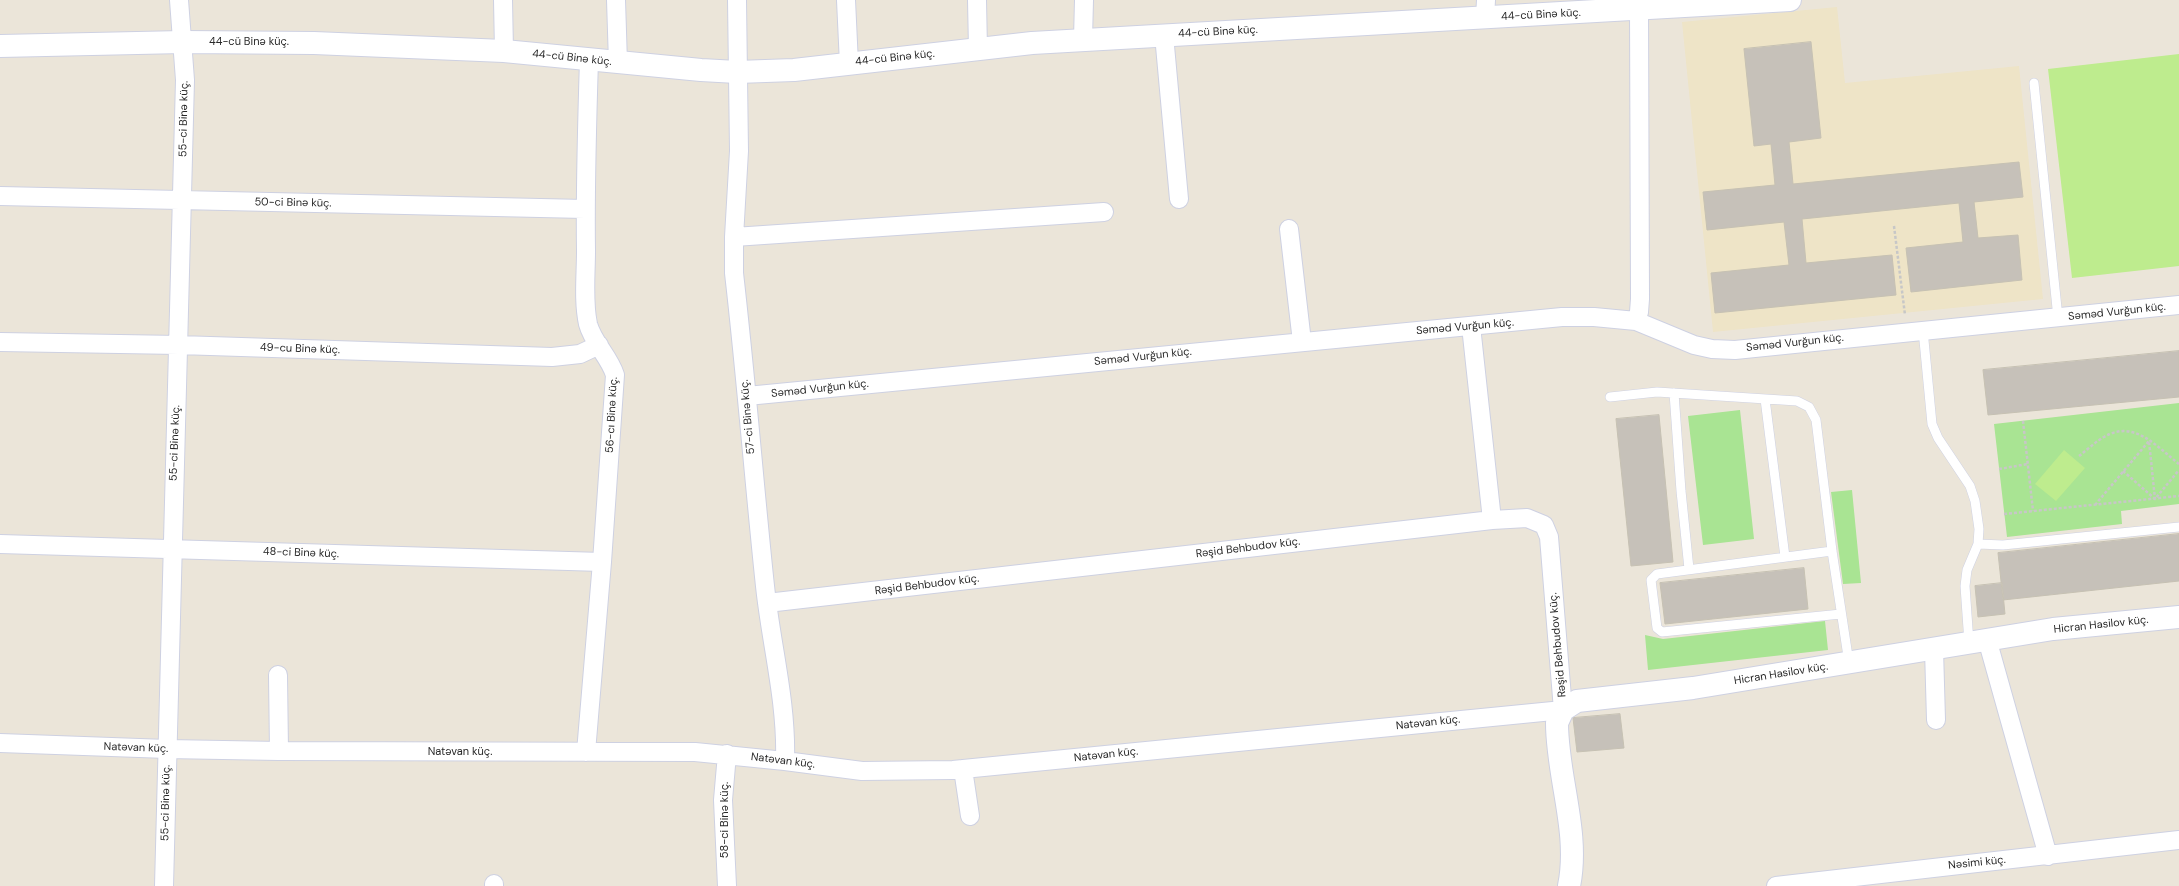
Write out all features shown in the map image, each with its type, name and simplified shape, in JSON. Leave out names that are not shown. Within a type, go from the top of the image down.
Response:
[{"type":"street","name":"55-ci Binə küç.","points":[[164,886],[172,549],[183,201],[183,42],[179,0]]},
{"type":"street","points":[[503,0],[504,51]]},
{"type":"street","points":[[616,0],[618,63]]},
{"type":"street","name":"57-ci Binə küç.","points":[[737,0],[739,151],[734,237],[734,273],[767,603],[783,716],[785,760]]},
{"type":"street","points":[[846,0],[849,64]]},
{"type":"street","points":[[977,0],[978,49]]},
{"type":"street","points":[[1083,39],[1084,0]]},
{"type":"street","name":"44-cü Binə küç.","points":[[0,46],[183,42],[314,43],[504,51],[618,63],[737,72],[794,70],[978,49],[1083,39],[1164,35],[1486,9],[1616,5],[1639,9],[1790,0]]},
{"type":"street","points":[[1636,321],[1640,299],[1639,9]]},
{"type":"street","points":[[1164,35],[1179,199]]},
{"type":"street","name":"56-cı Binə küç.","points":[[586,752],[602,562],[615,375],[611,362],[599,345],[588,325],[586,306],[585,209],[588,60]]},
{"type":"street","name":"50-ci Binə küç.","points":[[0,196],[585,209]]},
{"type":"street","points":[[734,237],[1104,212]]},
{"type":"street","points":[[1289,229],[1302,342]]},
{"type":"street","name":"Səməd Vurğun küç.","points":[[746,396],[1562,317],[1601,317],[1636,321],[1694,345],[1712,350],[1735,350],[2179,305]]},
{"type":"street","points":[[1471,326],[1492,520]]},
{"type":"street","name":"49-cu Binə küç.","points":[[0,342],[179,345],[552,357],[580,354],[599,345]]},
{"type":"street","name":"Rəşid Behbudov küç.","points":[[767,603],[1492,520],[1527,518],[1544,525],[1549,537],[1563,710]]},
{"type":"street","name":"48-ci Binə küç.","points":[[0,544],[602,562]]},
{"type":"street","name":"Hicran Hasilov küç.","points":[[1563,710],[1577,701],[1586,699],[1693,688],[2053,629],[2179,617]]},
{"type":"street","points":[[1978,641],[2048,856]]},
{"type":"street","points":[[1934,649],[1936,720]]},
{"type":"street","points":[[278,676],[279,751]]},
{"type":"street","points":[[1563,710],[1559,716],[1557,731],[1571,838],[1572,859],[1569,886]]},
{"type":"street","name":"Natəvan küç.","points":[[0,743],[167,749],[279,751],[695,752],[785,760],[862,771],[963,769],[1563,710]]},
{"type":"street","name":"58-ci Binə küç.","points":[[727,754],[723,800],[727,886]]},
{"type":"street","points":[[963,769],[970,816]]},
{"type":"street","name":"Nəsimi küç.","points":[[1776,886],[1896,879],[2048,856],[2179,840]]},
{"type":"lane","points":[[2034,83],[2058,318]]},
{"type":"lane","points":[[1915,331],[1932,424],[1938,438],[1970,486],[1975,500],[1979,529],[1978,544],[1967,570],[1964,602],[1978,641]]},
{"type":"lane","points":[[1610,397],[1657,392],[1797,402],[1809,407],[1816,420],[1832,551],[1849,663]]},
{"type":"lane","points":[[1674,393],[1681,491],[1689,569]]},
{"type":"lane","points":[[1765,399],[1785,557]]},
{"type":"lane","points":[[1978,544],[2003,545],[2179,527]]},
{"type":"lane","points":[[1832,551],[1656,574],[1651,580],[1657,628],[1662,632],[1841,614]]},
{"type":"path","points":[[1894,226],[1915,331]]},
{"type":"path","points":[[2023,421],[2033,511]]},
{"type":"path","points":[[2079,456],[2104,436],[2121,430],[2131,430],[2149,441],[2179,464]]},
{"type":"path","points":[[2094,505],[2149,441]]},
{"type":"path","points":[[2149,441],[2155,499]]},
{"type":"path","points":[[1999,469],[2028,464]]},
{"type":"path","points":[[2155,499],[2179,470]]},
{"type":"path","points":[[2123,471],[2155,499]]},
{"type":"path","points":[[2004,514],[2179,496]]},
{"type":"shaded area","points":[[1837,7],[1845,83],[2019,66],[2043,299],[1713,332],[1682,22]]},
{"type":"green space","points":[[2179,54],[2179,266],[2072,278],[2048,69]]},
{"type":"green space","points":[[2179,403],[2179,504],[2121,511],[2122,524],[2007,537],[1994,424]]},
{"type":"green space","points":[[1740,410],[1754,539],[1703,545],[1688,416]]},
{"type":"green space","points":[[2064,450],[2085,468],[2056,501],[2035,484]]},
{"type":"green space","points":[[1852,490],[1861,583],[1843,584],[1831,492]]},
{"type":"green space","points":[[1825,621],[1828,650],[1648,670],[1645,635],[1663,639]]},
{"type":"building","points":[[1811,42],[1821,138],[1789,142],[1793,184],[2019,162],[2023,197],[1974,202],[1978,238],[2018,235],[2022,280],[1911,292],[1906,248],[1963,242],[1959,203],[1802,219],[1806,263],[1892,255],[1896,295],[1715,313],[1711,273],[1789,265],[1784,222],[1707,230],[1703,192],[1775,185],[1771,144],[1754,146],[1744,49]]},
{"type":"building","points":[[2179,351],[2179,397],[1988,415],[1983,370]]},
{"type":"building","points":[[1659,415],[1673,562],[1631,566],[1616,419]]},
{"type":"building","points":[[2179,534],[2179,581],[2003,600],[1998,553]]},
{"type":"building","points":[[1804,568],[1808,609],[1665,624],[1660,583]]},
{"type":"building","points":[[2002,583],[2005,614],[1978,617],[1975,586]]},
{"type":"building","points":[[1620,714],[1624,748],[1577,752],[1573,718]]}]
